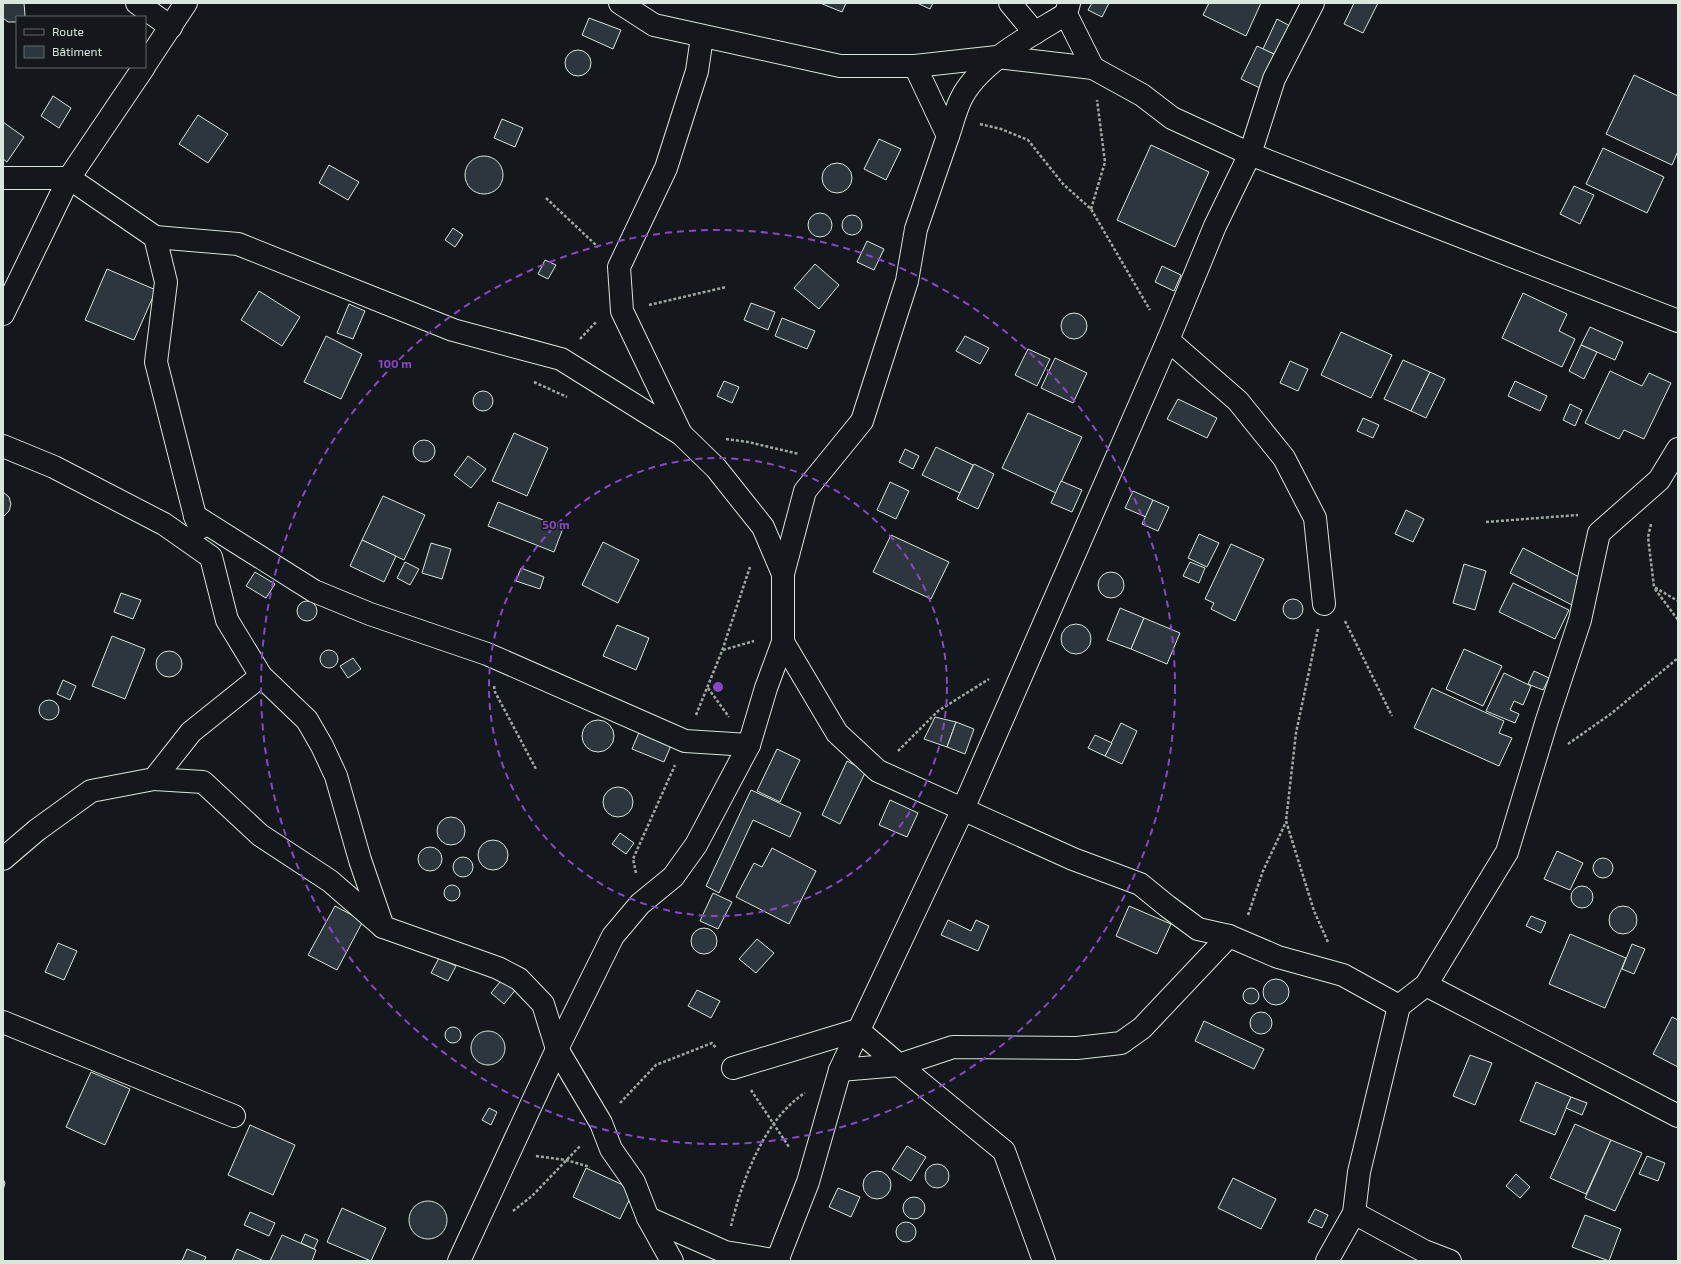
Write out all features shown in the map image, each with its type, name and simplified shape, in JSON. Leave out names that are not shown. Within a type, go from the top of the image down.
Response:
[{"type":"street","points":[[137,3],[171,27]]},
{"type":"street","points":[[146,63],[186,3]]},
{"type":"street","points":[[620,3],[654,25],[702,37],[840,66],[915,66],[998,57],[1093,68],[1142,95],[1172,118],[1250,154],[1678,321]]},
{"type":"street","points":[[1010,3],[1035,33]]},
{"type":"street","points":[[648,1218],[724,1252],[778,1261],[808,1182],[840,1070],[963,809],[1168,340],[1215,226],[1250,154],[1274,79],[1313,3]]},
{"type":"street","points":[[459,1261],[508,1152],[613,936],[640,904],[673,877],[696,845],[750,745],[766,688],[782,642],[783,574],[805,491],[862,421],[907,281],[916,229],[960,100],[973,82],[998,57],[1035,33],[1067,8],[1093,68]]},
{"type":"street","points":[[682,434],[622,311],[619,267],[666,168],[697,71],[702,37]]},
{"type":"street","points":[[915,66],[952,126]]},
{"type":"street","points":[[3,314],[69,178],[143,68]]},
{"type":"street","points":[[3,178],[69,178],[155,238],[238,244],[453,330],[561,359],[682,434],[716,468],[763,527],[783,574]]},
{"type":"street","points":[[155,238],[166,282],[156,362],[195,516],[212,557],[227,620],[261,676],[307,720],[322,746],[336,776],[360,860],[382,927]]},
{"type":"street","points":[[1168,340],[1238,401],[1284,458],[1315,518],[1324,604]]},
{"type":"street","points":[[3,446],[54,467],[164,524],[212,557]]},
{"type":"street","points":[[1327,1261],[1354,1213],[1359,1172],[1399,1006],[1426,985],[1507,852],[1580,620],[1599,533],[1659,480],[1678,449]]},
{"type":"street","points":[[195,516],[314,591],[370,614],[487,654],[685,741],[750,745]]},
{"type":"street","points":[[782,642],[838,733],[878,771],[1073,859],[1140,884],[1198,929],[1229,936],[1278,957],[1343,975],[1399,1006]]},
{"type":"street","points":[[154,779],[191,732],[261,676]]},
{"type":"street","points":[[3,859],[37,830],[91,791],[154,779],[203,782],[260,835],[330,881],[382,927],[498,968],[518,979],[543,1004],[557,1049],[601,1123],[611,1149],[634,1182],[648,1218],[672,1261]]},
{"type":"street","points":[[840,1070],[899,1065],[954,1047],[1077,1048],[1120,1043],[1142,1028],[1229,936]]},
{"type":"street","points":[[1426,985],[1678,1116]]},
{"type":"street","points":[[3,1022],[234,1116]]},
{"type":"street","points":[[858,1030],[1004,1151],[1044,1261]]},
{"type":"street","points":[[733,1068],[858,1030]]},
{"type":"street","points":[[1354,1213],[1424,1251],[1450,1261]]},
{"type":"path","points":[[1091,210],[1105,162],[1093,68]]},
{"type":"path","points":[[952,126],[1001,129],[1028,140],[1063,184],[1091,210],[1168,340]]},
{"type":"path","points":[[546,198],[619,267]]},
{"type":"path","points":[[597,321],[622,311],[726,287]]},
{"type":"path","points":[[682,434],[748,442],[829,462]]},
{"type":"path","points":[[1486,522],[1588,514],[1599,533]]},
{"type":"path","points":[[1651,523],[1648,537],[1654,587],[1678,620]]},
{"type":"path","points":[[1654,587],[1678,601]]},
{"type":"path","points":[[1229,936],[1248,914],[1264,871],[1286,821],[1296,733],[1324,604],[1345,622],[1392,716]]},
{"type":"path","points":[[487,654],[495,692],[536,769]]},
{"type":"path","points":[[1532,769],[1612,713],[1678,658]]},
{"type":"path","points":[[878,771],[938,711],[990,678]]},
{"type":"path","points":[[1286,821],[1314,911],[1343,975]]},
{"type":"path","points":[[508,1216],[532,1196],[656,1065],[712,1043],[746,1083],[788,1146],[808,1182]]},
{"type":"path","points":[[724,1252],[738,1199],[757,1152],[774,1124],[799,1097],[840,1070]]},
{"type":"path","points":[[508,1152],[566,1160],[634,1182]]},
{"type":"building","points":[[3,3],[24,3],[24,16],[16,16],[16,22],[8,22],[3,18]]},
{"type":"building","points":[[820,3],[846,3],[842,12]]},
{"type":"building","points":[[917,3],[933,3],[930,9]]},
{"type":"building","points":[[1092,3],[1109,3],[1102,17],[1088,10]]},
{"type":"building","points":[[1209,3],[1261,3],[1246,36],[1203,15]]},
{"type":"building","points":[[1354,3],[1378,3],[1363,33],[1344,24]]},
{"type":"building","points":[[589,18],[621,30],[613,49],[582,35]]},
{"type":"building","points":[[1277,19],[1290,26],[1276,55],[1263,49]]},
{"type":"building","points":[[1257,46],[1276,55],[1260,88],[1241,79]]},
{"type":"building","points":[[578,50],[588,53],[591,63],[588,73],[578,76],[568,73],[565,63],[568,53]]},
{"type":"building","points":[[1634,75],[1678,96],[1678,151],[1672,165],[1606,134]]},
{"type":"building","points":[[53,96],[71,108],[59,128],[41,116]]},
{"type":"building","points":[[198,115],[228,134],[208,163],[179,144]]},
{"type":"building","points":[[502,119],[523,128],[515,147],[494,138]]},
{"type":"building","points":[[3,122],[24,137],[7,162],[3,159]]},
{"type":"building","points":[[879,139],[901,149],[886,180],[864,169]]},
{"type":"building","points":[[1151,145],[1209,172],[1175,247],[1117,220]]},
{"type":"building","points":[[1603,148],[1664,177],[1647,213],[1586,184]]},
{"type":"building","points":[[480,156],[488,156],[498,161],[502,168],[502,182],[498,189],[488,194],[480,194],[470,189],[468,186],[465,179],[465,171],[470,161],[473,159]]},
{"type":"building","points":[[837,163],[848,167],[852,178],[848,189],[837,193],[826,189],[822,178],[826,167]]},
{"type":"building","points":[[329,165],[359,182],[348,200],[319,183]]},
{"type":"building","points":[[1574,186],[1594,195],[1580,224],[1560,214]]},
{"type":"building","points":[[820,213],[828,217],[832,225],[828,233],[820,237],[812,233],[808,225],[812,217]]},
{"type":"building","points":[[852,215],[859,218],[862,225],[859,232],[852,235],[845,232],[842,225],[845,218]]},
{"type":"building","points":[[453,228],[463,235],[455,247],[445,240]]},
{"type":"building","points":[[867,241],[884,249],[874,270],[857,262]]},
{"type":"building","points":[[545,260],[556,265],[548,279],[538,274]]},
{"type":"building","points":[[815,264],[839,285],[819,309],[794,288]]},
{"type":"building","points":[[1162,266],[1181,275],[1174,291],[1155,282]]},
{"type":"building","points":[[107,269],[156,290],[134,340],[85,320]]},
{"type":"building","points":[[259,291],[300,317],[282,346],[241,320]]},
{"type":"building","points":[[1523,293],[1567,314],[1559,331],[1575,339],[1562,367],[1502,338]]},
{"type":"building","points":[[751,303],[775,312],[768,330],[744,320]]},
{"type":"building","points":[[349,304],[365,311],[353,339],[337,333]]},
{"type":"building","points":[[1074,313],[1083,317],[1087,326],[1083,335],[1074,339],[1065,335],[1061,326],[1065,317]]},
{"type":"building","points":[[782,318],[815,331],[807,349],[775,336]]},
{"type":"building","points":[[1590,327],[1623,342],[1615,360],[1581,345]]},
{"type":"building","points":[[1341,332],[1392,355],[1371,398],[1321,375]]},
{"type":"building","points":[[326,336],[362,354],[341,399],[304,382]]},
{"type":"building","points":[[965,336],[989,348],[980,364],[956,351]]},
{"type":"building","points":[[1581,345],[1597,352],[1584,379],[1569,371]]},
{"type":"building","points":[[1028,349],[1050,359],[1037,386],[1015,375]]},
{"type":"building","points":[[1055,358],[1087,373],[1073,403],[1041,388]]},
{"type":"building","points":[[1403,360],[1430,372],[1411,411],[1384,399]]},
{"type":"building","points":[[1290,361],[1308,369],[1298,391],[1280,383]]},
{"type":"building","points":[[1610,371],[1642,386],[1649,373],[1671,383],[1644,439],[1624,430],[1619,439],[1585,423]]},
{"type":"building","points":[[1430,372],[1445,379],[1426,418],[1411,411]]},
{"type":"building","points":[[724,381],[739,387],[732,403],[717,396]]},
{"type":"building","points":[[1515,381],[1547,396],[1540,411],[1508,396]]},
{"type":"building","points":[[479,391],[487,391],[493,397],[493,405],[487,411],[479,411],[473,405],[473,397]]},
{"type":"building","points":[[1178,399],[1217,418],[1207,438],[1167,419]]},
{"type":"building","points":[[1570,404],[1582,410],[1575,426],[1563,420]]},
{"type":"building","points":[[1028,413],[1082,437],[1056,493],[1002,468]]},
{"type":"building","points":[[1363,418],[1379,425],[1373,438],[1357,431]]},
{"type":"building","points":[[514,433],[548,448],[527,496],[492,481]]},
{"type":"building","points":[[420,440],[428,440],[435,447],[435,455],[428,462],[420,462],[413,455],[413,447]]},
{"type":"building","points":[[936,447],[973,465],[960,493],[922,475]]},
{"type":"building","points":[[905,449],[919,456],[913,469],[899,462]]},
{"type":"building","points":[[468,456],[486,469],[471,488],[454,475]]},
{"type":"building","points":[[974,464],[994,474],[978,509],[957,499]]},
{"type":"building","points":[[1061,481],[1082,490],[1072,512],[1051,503]]},
{"type":"building","points":[[890,482],[909,491],[896,519],[877,510]]},
{"type":"building","points":[[1133,491],[1153,500],[1146,517],[1125,508]]},
{"type":"building","points":[[3,492],[9,497],[11,504],[9,511],[3,517]]},
{"type":"building","points":[[383,496],[425,515],[404,560],[362,540]]},
{"type":"building","points":[[1153,500],[1169,507],[1158,531],[1142,524]]},
{"type":"building","points":[[498,502],[563,528],[554,552],[488,526]]},
{"type":"building","points":[[1406,510],[1424,519],[1413,542],[1395,534]]},
{"type":"building","points":[[1199,534],[1219,543],[1207,567],[1188,558]]},
{"type":"building","points":[[891,535],[949,562],[931,599],[873,572]]},
{"type":"building","points":[[362,540],[396,556],[384,582],[350,566]]},
{"type":"building","points":[[603,542],[639,560],[618,603],[582,585]]},
{"type":"building","points":[[431,543],[451,549],[442,579],[422,573]]},
{"type":"building","points":[[1231,544],[1264,559],[1235,621],[1211,609],[1214,603],[1205,599]]},
{"type":"building","points":[[1523,548],[1585,580],[1572,605],[1510,573]]},
{"type":"building","points":[[405,562],[419,569],[410,585],[397,578]]},
{"type":"building","points":[[1190,562],[1205,568],[1199,583],[1183,576]]},
{"type":"building","points":[[1464,564],[1486,571],[1475,610],[1453,603]]},
{"type":"building","points":[[521,568],[544,577],[540,589],[516,581]]},
{"type":"building","points":[[255,572],[275,584],[266,598],[246,586]]},
{"type":"building","points":[[1111,572],[1120,576],[1124,585],[1120,594],[1111,598],[1102,594],[1098,585],[1102,576]]},
{"type":"building","points":[[1513,583],[1569,610],[1555,639],[1499,612]]},
{"type":"building","points":[[121,593],[141,600],[133,619],[114,612]]},
{"type":"building","points":[[1293,599],[1300,602],[1303,609],[1300,616],[1293,619],[1286,616],[1283,609],[1286,602]]},
{"type":"building","points":[[307,601],[314,604],[317,611],[314,618],[307,621],[300,618],[297,611],[300,604]]},
{"type":"building","points":[[1120,608],[1144,618],[1131,649],[1107,640]]},
{"type":"building","points":[[1144,618],[1180,633],[1167,664],[1131,649]]},
{"type":"building","points":[[1076,624],[1087,628],[1091,639],[1087,650],[1076,654],[1065,650],[1061,639],[1065,628]]},
{"type":"building","points":[[617,625],[649,638],[636,670],[603,656]]},
{"type":"building","points":[[112,636],[145,649],[125,699],[92,686]]},
{"type":"building","points":[[1464,649],[1502,666],[1483,706],[1446,689]]},
{"type":"building","points":[[329,650],[335,653],[338,659],[335,665],[329,668],[323,665],[320,659],[323,653]]},
{"type":"building","points":[[169,651],[178,655],[182,664],[178,673],[169,677],[160,673],[156,664],[160,655]]},
{"type":"building","points":[[353,658],[361,669],[348,678],[340,666]]},
{"type":"building","points":[[1534,671],[1549,678],[1543,690],[1528,684]]},
{"type":"building","points":[[1504,673],[1531,686],[1523,705],[1514,701],[1510,710],[1519,714],[1515,723],[1486,711]]},
{"type":"building","points":[[63,680],[76,686],[70,700],[57,694]]},
{"type":"building","points":[[1432,688],[1504,721],[1499,733],[1512,738],[1499,766],[1414,728]]},
{"type":"building","points":[[49,700],[56,703],[59,710],[56,717],[49,720],[42,717],[39,710],[42,703]]},
{"type":"building","points":[[935,717],[956,722],[947,747],[924,739]]},
{"type":"building","points":[[595,720],[601,720],[610,724],[614,736],[610,748],[601,752],[595,752],[586,748],[582,739],[582,733],[586,724]]},
{"type":"building","points":[[956,722],[974,729],[965,754],[947,747]]},
{"type":"building","points":[[1121,723],[1137,731],[1122,764],[1105,756]]},
{"type":"building","points":[[640,730],[672,743],[664,762],[632,749]]},
{"type":"building","points":[[1095,735],[1112,743],[1105,756],[1088,748]]},
{"type":"building","points":[[777,749],[800,760],[780,802],[757,791]]},
{"type":"building","points":[[847,761],[866,771],[840,824],[822,815]]},
{"type":"building","points":[[618,787],[629,791],[633,802],[629,813],[618,817],[607,813],[603,802],[607,791]]},
{"type":"building","points":[[751,790],[801,813],[790,837],[753,820],[719,893],[706,886]]},
{"type":"building","points":[[890,800],[918,813],[907,837],[879,825]]},
{"type":"building","points":[[451,817],[461,821],[465,831],[461,841],[451,845],[441,841],[437,831],[441,821]]},
{"type":"building","points":[[620,833],[634,843],[626,854],[612,844]]},
{"type":"building","points":[[493,840],[499,841],[507,849],[507,861],[499,869],[493,870],[487,869],[479,861],[478,855],[479,849],[487,841]]},
{"type":"building","points":[[430,847],[435,848],[441,854],[441,864],[435,870],[430,871],[425,870],[419,864],[418,859],[419,854],[425,848]]},
{"type":"building","points":[[772,848],[816,871],[789,924],[736,897],[754,863],[762,867]]},
{"type":"building","points":[[1557,851],[1583,863],[1570,890],[1544,879]]},
{"type":"building","points":[[459,857],[467,857],[473,863],[473,871],[467,877],[459,877],[453,871],[453,863]]},
{"type":"building","points":[[1599,858],[1607,858],[1613,864],[1613,872],[1607,878],[1599,878],[1593,872],[1593,864]]},
{"type":"building","points":[[449,885],[455,885],[460,890],[458,899],[455,901],[449,901],[444,896],[444,890]]},
{"type":"building","points":[[1582,886],[1590,889],[1593,897],[1590,905],[1582,908],[1574,905],[1571,897],[1574,889]]},
{"type":"building","points":[[713,893],[732,902],[718,929],[700,921]]},
{"type":"building","points":[[335,906],[363,921],[337,970],[308,955]]},
{"type":"building","points":[[1129,906],[1171,924],[1157,954],[1116,936]]},
{"type":"building","points":[[1623,906],[1633,910],[1637,920],[1633,930],[1623,934],[1613,930],[1609,920],[1613,910]]},
{"type":"building","points":[[1531,916],[1546,922],[1541,933],[1526,926]]},
{"type":"building","points":[[948,920],[971,931],[976,920],[989,926],[978,951],[941,935]]},
{"type":"building","points":[[704,928],[713,932],[717,941],[713,950],[704,954],[695,950],[691,941],[695,932]]},
{"type":"building","points":[[1570,934],[1626,958],[1605,1008],[1549,984]]},
{"type":"building","points":[[757,939],[774,953],[756,973],[739,959]]},
{"type":"building","points":[[58,943],[77,951],[64,980],[45,972]]},
{"type":"building","points":[[1632,944],[1645,949],[1634,974],[1622,969]]},
{"type":"building","points":[[439,958],[456,966],[448,981],[431,973]]},
{"type":"building","points":[[504,977],[517,988],[504,1004],[491,993]]},
{"type":"building","points":[[1276,979],[1285,983],[1289,992],[1285,1001],[1276,1005],[1267,1001],[1263,992],[1267,983]]},
{"type":"building","points":[[1251,988],[1258,993],[1259,996],[1254,1003],[1251,1004],[1244,999],[1243,996],[1248,989]]},
{"type":"building","points":[[697,990],[720,1001],[711,1018],[688,1006]]},
{"type":"building","points":[[1261,1012],[1269,1015],[1272,1023],[1269,1031],[1261,1034],[1253,1031],[1250,1023],[1253,1015]]},
{"type":"building","points":[[1672,1017],[1678,1020],[1678,1067],[1653,1054]]},
{"type":"building","points":[[1204,1021],[1264,1049],[1254,1069],[1195,1041]]},
{"type":"building","points":[[450,1027],[456,1027],[461,1032],[459,1041],[456,1043],[450,1043],[445,1038],[445,1032]]},
{"type":"building","points":[[485,1031],[491,1031],[495,1032],[502,1038],[505,1048],[504,1055],[498,1062],[491,1065],[485,1065],[481,1064],[474,1058],[471,1051],[471,1045],[472,1041],[478,1034]]},
{"type":"building","points":[[1470,1055],[1492,1063],[1475,1105],[1453,1096]]},
{"type":"building","points":[[91,1072],[130,1089],[105,1145],[66,1127]]},
{"type":"building","points":[[1536,1082],[1571,1097],[1555,1135],[1520,1121]]},
{"type":"building","points":[[1571,1097],[1587,1103],[1582,1115],[1566,1108]]},
{"type":"building","points":[[489,1108],[497,1112],[491,1125],[482,1120]]},
{"type":"building","points":[[1575,1124],[1611,1140],[1586,1194],[1550,1178]]},
{"type":"building","points":[[250,1125],[295,1145],[273,1195],[228,1175]]},
{"type":"building","points":[[1611,1140],[1642,1153],[1615,1211],[1585,1198]]},
{"type":"building","points":[[907,1146],[926,1157],[911,1181],[892,1169]]},
{"type":"building","points":[[1647,1156],[1665,1163],[1658,1181],[1639,1174]]},
{"type":"building","points":[[937,1164],[946,1167],[949,1176],[946,1185],[937,1188],[928,1185],[925,1176],[928,1167]]},
{"type":"building","points":[[586,1168],[634,1190],[620,1219],[573,1197]]},
{"type":"building","points":[[877,1171],[887,1175],[891,1185],[887,1195],[877,1199],[867,1195],[863,1185],[867,1175]]},
{"type":"building","points":[[1516,1174],[1530,1187],[1520,1198],[1506,1186]]},
{"type":"building","points":[[1233,1178],[1276,1199],[1261,1229],[1218,1208]]},
{"type":"building","points":[[3,1179],[5,1183],[3,1190]]},
{"type":"building","points":[[838,1188],[860,1197],[851,1217],[829,1207]]},
{"type":"building","points":[[914,1197],[922,1200],[925,1208],[922,1216],[914,1219],[906,1216],[903,1208],[906,1200]]},
{"type":"building","points":[[428,1201],[441,1207],[447,1220],[441,1233],[428,1239],[415,1233],[409,1220],[415,1207]]},
{"type":"building","points":[[342,1208],[386,1228],[371,1261],[327,1242]]},
{"type":"building","points":[[1315,1209],[1328,1215],[1322,1228],[1308,1222]]},
{"type":"building","points":[[250,1212],[275,1223],[269,1236],[244,1225]]},
{"type":"building","points":[[1585,1215],[1621,1229],[1609,1261],[1572,1247]]},
{"type":"building","points":[[906,1222],[913,1225],[916,1232],[913,1239],[906,1242],[899,1239],[896,1232],[899,1225]]},
{"type":"building","points":[[305,1234],[318,1240],[314,1249],[301,1243]]},
{"type":"building","points":[[282,1235],[316,1250],[312,1261],[270,1261]]},
{"type":"building","points":[[187,1249],[206,1257],[204,1261],[182,1261]]},
{"type":"building","points":[[237,1249],[264,1261],[232,1261]]}]
